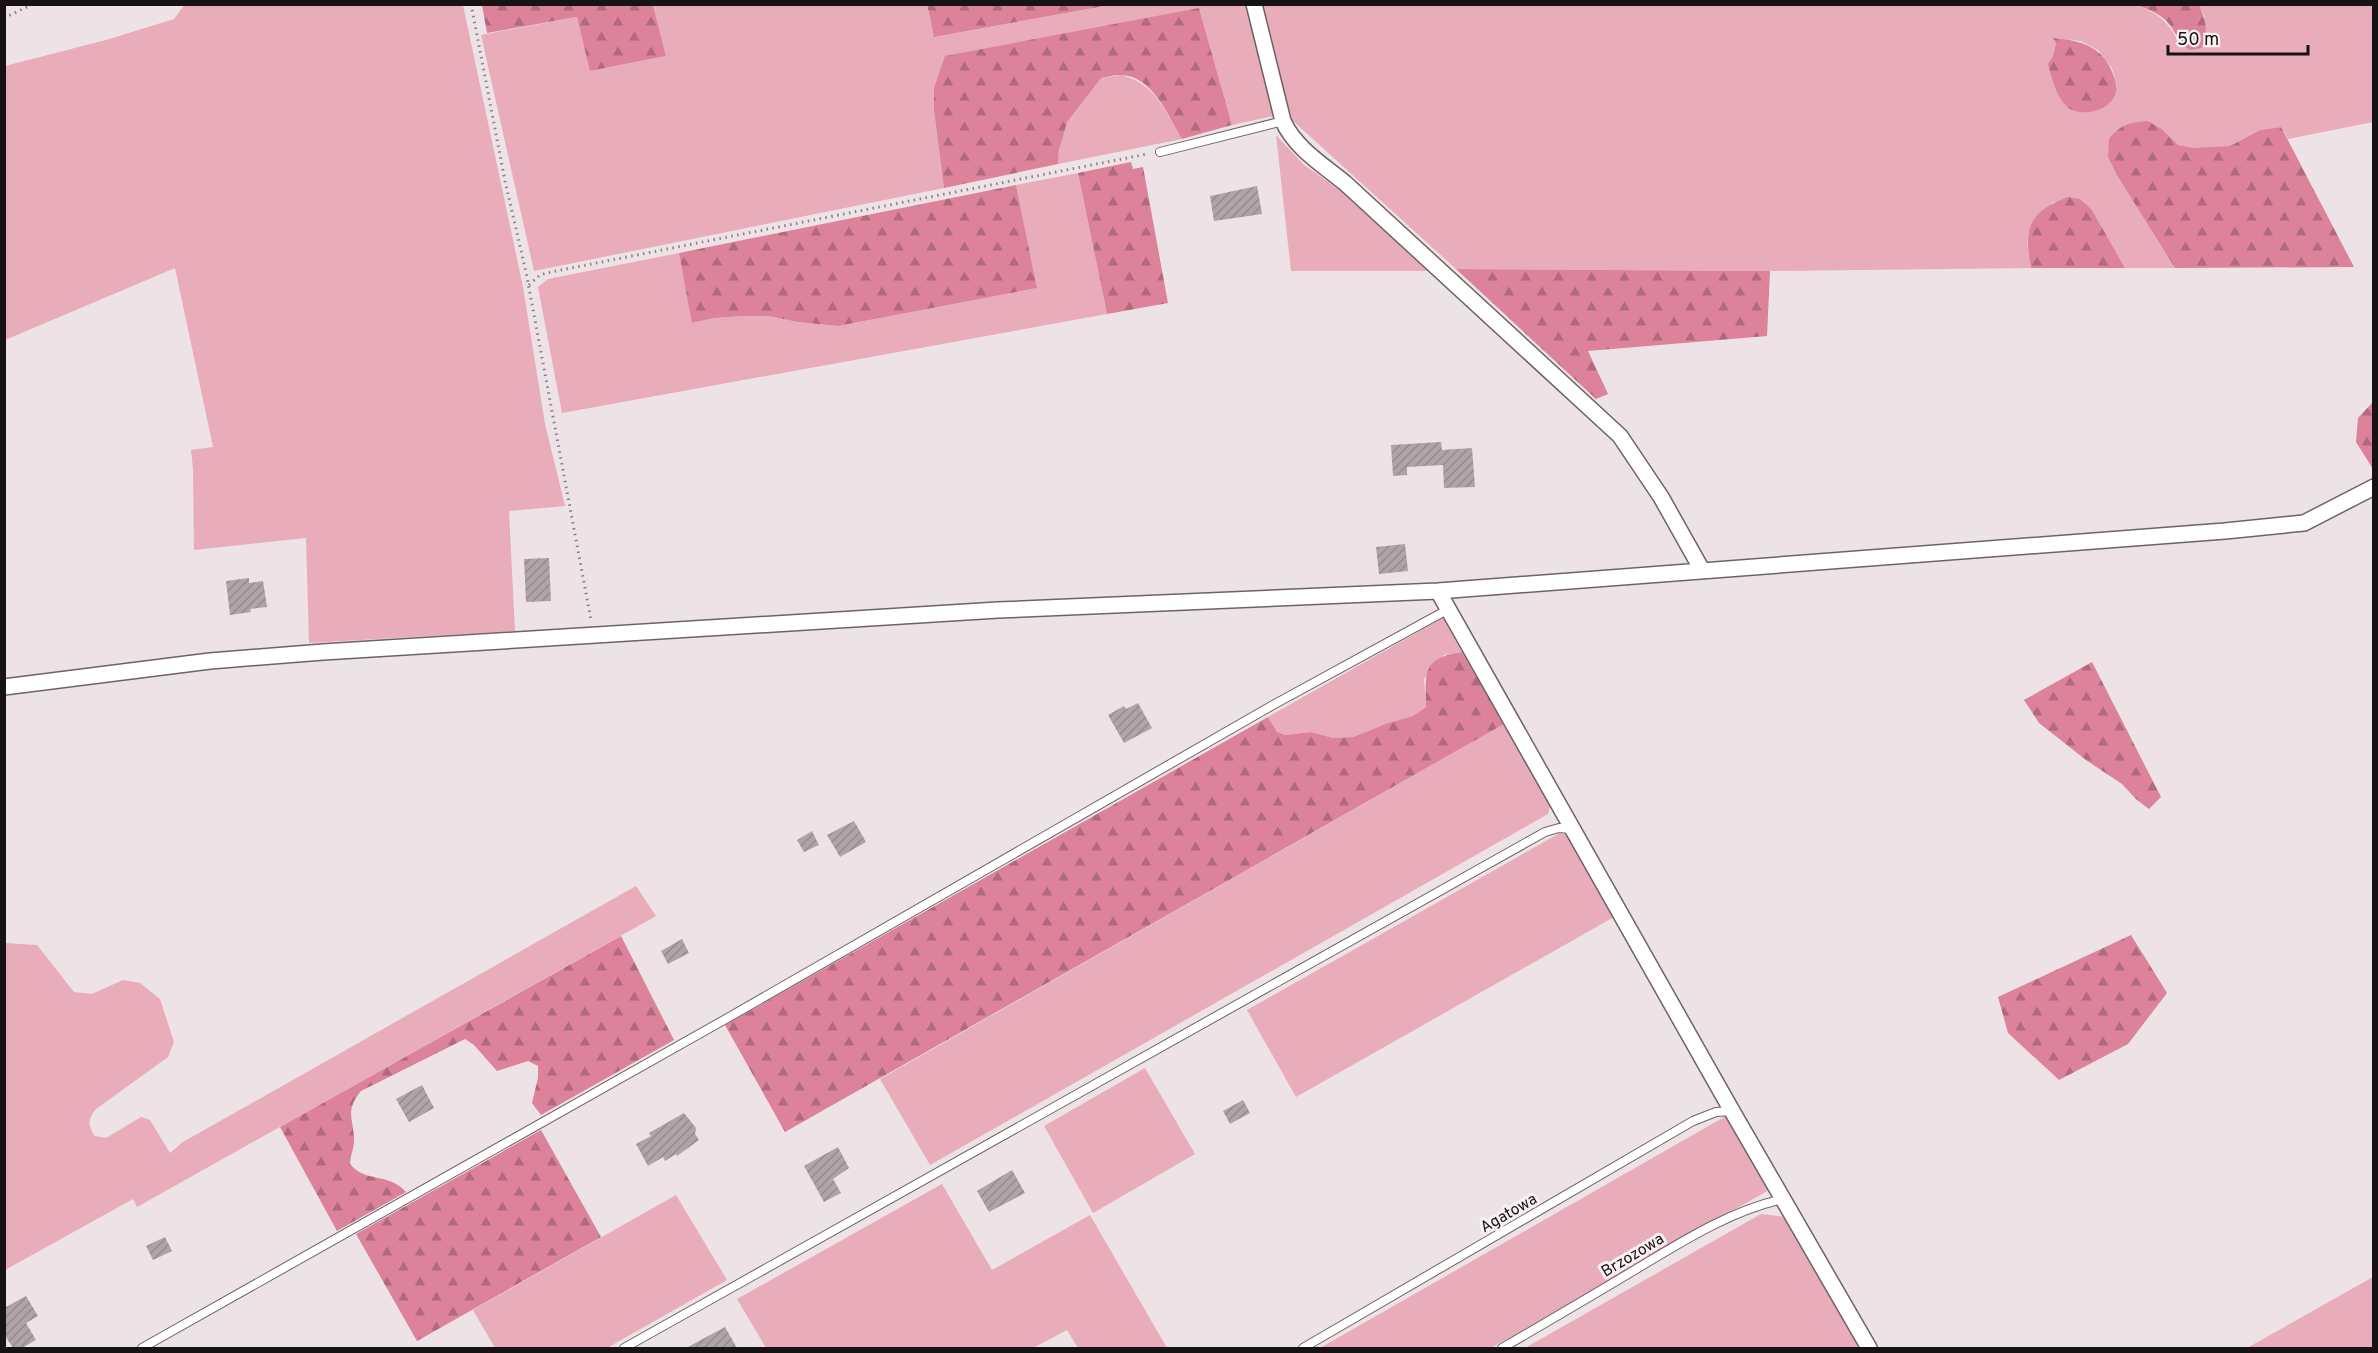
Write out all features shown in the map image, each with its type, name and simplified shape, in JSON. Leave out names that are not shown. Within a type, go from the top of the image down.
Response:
[{"type":"street","points":[[1254,4],[1287,131],[1300,146],[1345,183],[1620,436],[1660,497],[1702,570]]},
{"type":"street","points":[[4,687],[210,660],[998,610],[1438,591],[2225,531],[2304,523],[2373,487]]},
{"type":"street","points":[[1438,591],[1571,829],[1869,1348]]},
{"type":"lane","points":[[1160,152],[1283,121]]},
{"type":"lane","points":[[142,1348],[734,1014],[1263,711],[1447,610]]},
{"type":"lane","points":[[624,1348],[1545,832],[1559,828],[1571,829]]},
{"type":"lane","name":"Agatowa","points":[[1303,1348],[1693,1121],[1716,1112],[1732,1111]]},
{"type":"lane","name":"Brzozowa","points":[[1502,1348],[1688,1239],[1739,1213],[1783,1199]]},
{"type":"path","points":[[4,18],[33,4]]},
{"type":"path","points":[[471,4],[479,53],[528,285],[594,634]]},
{"type":"path","points":[[528,285],[540,275],[551,272],[1160,152]]},
{"type":"shaded area","points":[[185,4],[463,5],[523,287],[545,424],[565,506],[509,511],[515,631],[309,643],[306,538],[194,550],[191,450],[213,447],[175,268],[5,340],[5,66],[106,40],[174,19]]},
{"type":"shaded area","points":[[653,5],[927,5],[934,37],[1110,5],[1246,5],[1273,116],[1232,125],[1199,8],[934,111],[944,188],[534,271],[481,35],[577,17],[591,71],[666,56]]},
{"type":"shaded area","points":[[1262,5],[2135,5],[2150,11],[2161,19],[2171,29],[2179,43],[2205,17],[2199,5],[2373,5],[2373,122],[2288,139],[2281,127],[2260,130],[2230,146],[2212,148],[2177,145],[2163,130],[2118,177],[2175,268],[2125,268],[2092,210],[2054,202],[2038,216],[2029,230],[2028,246],[2031,268],[1770,271],[1456,269],[1292,120]],"holes":[[[2053,38],[2081,41],[2098,50],[2112,68],[2117,86],[2113,100],[2048,65],[2056,43]]]},
{"type":"shaded area","points":[[1121,75],[1133,79],[1151,91],[1182,139],[1058,164],[1063,131],[1071,115],[1100,78]]},
{"type":"shaded area","points":[[1276,135],[1304,165],[1343,192],[1428,271],[1291,271]]},
{"type":"shaded area","points":[[1078,173],[1107,314],[562,413],[538,287],[548,279],[679,253],[693,323],[714,318],[769,316],[797,322],[838,326],[1037,288],[1016,185]]},
{"type":"shaded area","points":[[1443,618],[1462,652],[1444,655],[1424,679],[1426,707],[1413,716],[1353,737],[1333,738],[1311,732],[1285,735],[1277,732],[1268,717]]},
{"type":"shaded area","points":[[1504,724],[1550,806],[1548,814],[930,1165],[880,1079]]},
{"type":"shaded area","points":[[1560,833],[1567,835],[1614,917],[1296,1097],[1247,1010]]},
{"type":"shaded area","points":[[636,886],[656,916],[137,1207],[133,1199],[5,1270],[4,943],[37,945],[74,992],[92,994],[123,980],[140,983],[160,999],[174,1042],[168,1057],[96,1109],[91,1116],[90,1125],[95,1136],[106,1138],[141,1117],[150,1120],[170,1153],[183,1142]]},
{"type":"shaded area","points":[[1145,1068],[1195,1154],[1093,1213],[1044,1126]]},
{"type":"shaded area","points":[[1726,1116],[1769,1190],[1491,1348],[1320,1348]]},
{"type":"shaded area","points":[[942,1184],[992,1270],[1090,1215],[1167,1348],[1078,1348],[1067,1330],[1033,1348],[766,1348],[737,1299]]},
{"type":"shaded area","points":[[676,1195],[727,1280],[607,1348],[495,1348],[473,1310]]},
{"type":"shaded area","points":[[1761,1214],[1786,1217],[1860,1348],[1525,1348]]},
{"type":"shaded area","points":[[2373,1277],[2373,1348],[2247,1348]]},
{"type":"green space","points":[[927,4],[1110,4],[1110,5],[934,37]]},
{"type":"green space","points":[[482,5],[653,5],[666,56],[590,71],[577,17],[487,33]]},
{"type":"green space","points":[[2135,5],[2199,5],[2206,26],[2201,48],[2190,50],[2181,43],[2165,19]]},
{"type":"green space","points":[[1199,8],[1232,125],[1182,139],[1158,98],[1141,81],[1119,75],[1101,78],[1067,122],[1059,150],[1058,164],[944,188],[934,111],[934,88],[945,56]]},
{"type":"green space","points":[[2053,38],[2082,43],[2091,47],[2105,59],[2115,80],[2116,94],[2104,107],[2091,112],[2078,112],[2063,103],[2048,64],[2053,56],[2056,43]]},
{"type":"green space","points":[[2148,121],[2163,130],[2178,145],[2194,148],[2230,146],[2260,130],[2281,127],[2354,267],[2175,268],[2108,157],[2109,139],[2117,130],[2130,124]]},
{"type":"green space","points":[[1131,162],[1133,169],[1143,167],[1168,303],[1107,314],[1078,173]]},
{"type":"green space","points":[[1016,185],[1037,288],[838,326],[797,322],[769,316],[714,318],[692,323],[679,253]]},
{"type":"green space","points":[[2068,197],[2080,199],[2092,210],[2125,268],[2031,268],[2028,242],[2032,223],[2045,209]]},
{"type":"green space","points":[[1456,269],[1770,271],[1767,336],[1588,351],[1608,394],[1596,399]]},
{"type":"green space","points":[[2372,403],[2373,469],[2356,442],[2358,418]]},
{"type":"green space","points":[[1462,652],[1504,724],[785,1132],[725,1025],[1268,717],[1277,732],[1285,735],[1311,732],[1333,738],[1353,737],[1413,716],[1426,707],[1429,668],[1440,658]]},
{"type":"green space","points":[[2092,662],[2161,797],[2149,809],[2122,784],[2086,760],[2039,723],[2024,700]]},
{"type":"green space","points":[[2131,935],[2167,993],[2128,1044],[2059,1080],[2008,1033],[1998,997]]},
{"type":"green space","points":[[621,936],[674,1040],[541,1115],[532,1103],[538,1078],[538,1066],[528,1061],[497,1071],[474,1045],[465,1039],[361,1091],[351,1110],[354,1141],[350,1164],[363,1174],[392,1182],[406,1192],[337,1231],[280,1127]]},
{"type":"green space","points":[[541,1130],[601,1237],[417,1341],[356,1234]]},
{"type":"building","points":[[1257,186],[1262,214],[1214,221],[1210,196]]},
{"type":"building","points":[[1441,442],[1442,450],[1472,448],[1475,487],[1444,488],[1443,465],[1407,467],[1407,475],[1393,476],[1391,445]]},
{"type":"building","points":[[1405,544],[1408,571],[1379,574],[1376,547]]},
{"type":"building","points":[[549,558],[551,601],[526,602],[524,559]]},
{"type":"building","points":[[249,578],[249,583],[263,581],[267,607],[230,615],[226,581]]},
{"type":"building","points":[[1138,703],[1152,728],[1124,743],[1108,715],[1124,706],[1126,709]]},
{"type":"building","points":[[854,821],[866,842],[840,857],[827,835]]},
{"type":"building","points":[[812,831],[819,845],[804,852],[797,840]]},
{"type":"building","points":[[682,939],[689,953],[668,964],[661,951]]},
{"type":"building","points":[[422,1085],[434,1108],[409,1122],[396,1099]]},
{"type":"building","points":[[1243,1100],[1250,1113],[1230,1124],[1223,1111]]},
{"type":"building","points":[[684,1113],[696,1128],[695,1134],[699,1140],[677,1156],[676,1154],[665,1161],[663,1157],[648,1166],[636,1144],[651,1136],[649,1133]]},
{"type":"building","points":[[838,1147],[849,1168],[833,1179],[841,1193],[824,1202],[804,1166]]},
{"type":"building","points":[[1012,1170],[1025,1193],[989,1212],[977,1191]]},
{"type":"building","points":[[165,1237],[172,1251],[153,1260],[146,1246]]},
{"type":"building","points":[[26,1296],[38,1316],[26,1323],[36,1340],[22,1348],[13,1348],[4,1334],[4,1308]]},
{"type":"building","points":[[725,1327],[737,1348],[686,1348]]}]
